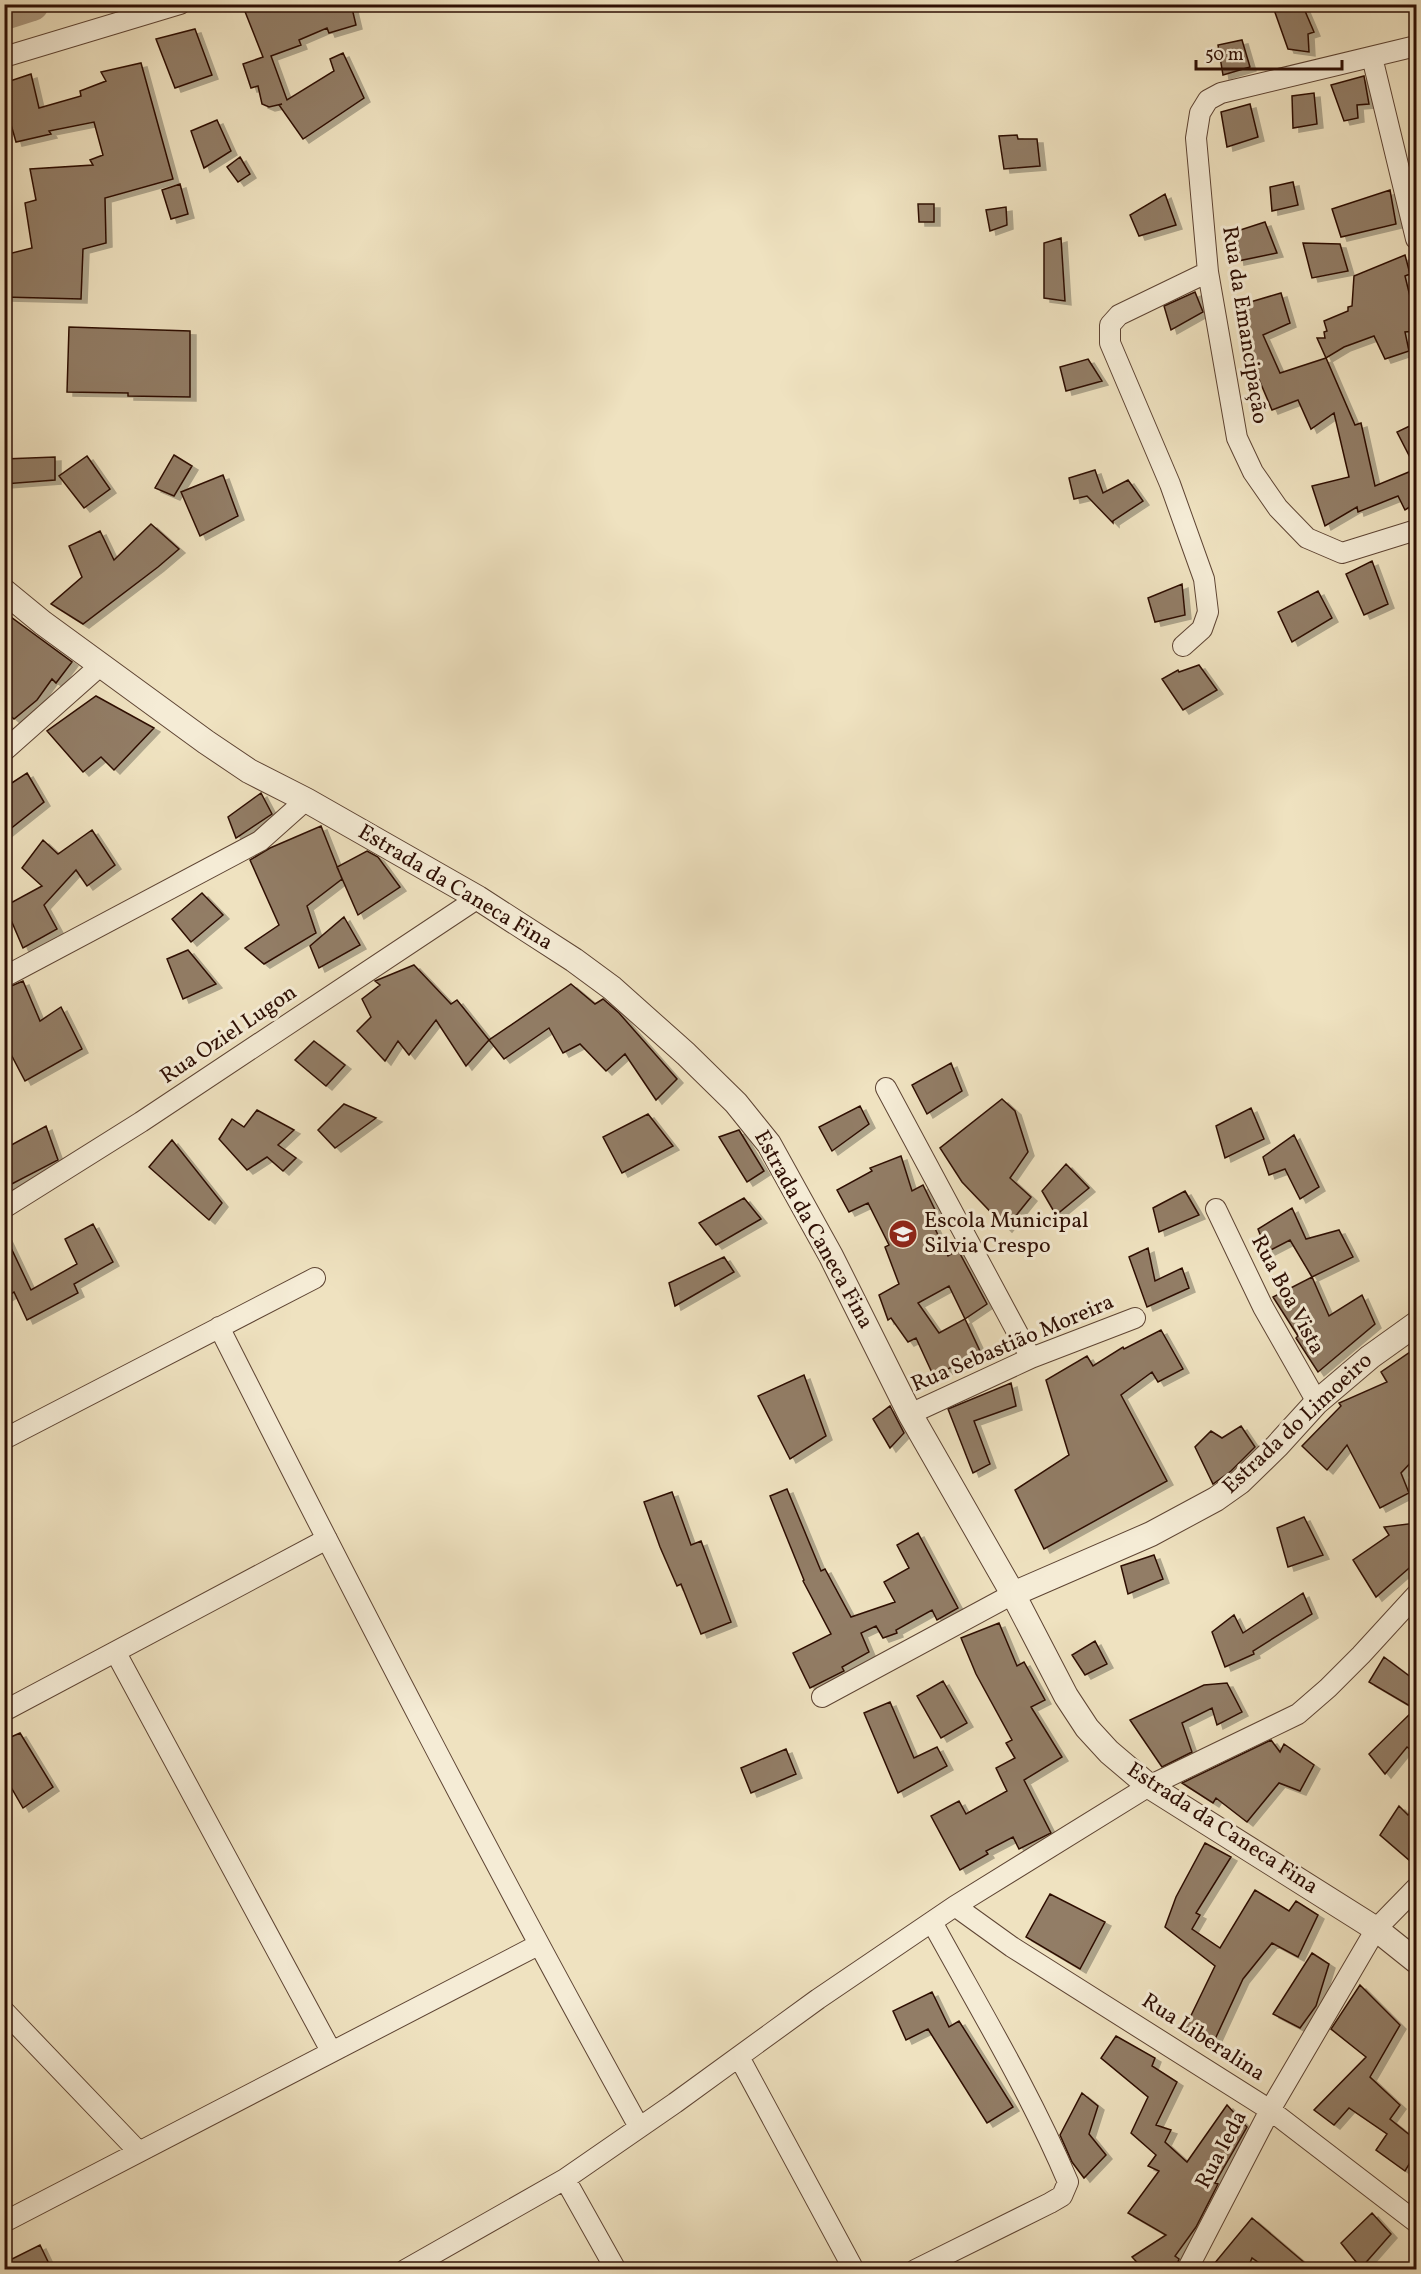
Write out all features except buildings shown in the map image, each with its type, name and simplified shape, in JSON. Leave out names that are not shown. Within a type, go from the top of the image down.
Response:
[{"type":"street","points":[[4,57],[180,4]]},
{"type":"street","name":"Rua da Emancipação","points":[[1416,46],[1221,93],[1208,100],[1200,113],[1196,138],[1208,272],[1237,438],[1253,472],[1278,508],[1307,538],[1342,553],[1416,530]]},
{"type":"street","points":[[1372,57],[1416,240]]},
{"type":"street","points":[[1183,646],[1202,629],[1208,612],[1204,579],[1170,484],[1110,343],[1110,325],[1119,315],[1208,272]]},
{"type":"street","name":"Estrada da Caneca Fina","points":[[4,591],[101,665],[249,771],[306,800],[478,898],[574,960],[612,988],[686,1054],[736,1103],[769,1144],[831,1256],[910,1414],[1013,1593],[1066,1696],[1087,1728],[1109,1752],[1149,1786],[1376,1929],[1416,1961]]},
{"type":"street","points":[[4,751],[101,665]]},
{"type":"street","points":[[4,977],[260,841],[306,800]]},
{"type":"street","name":"Rua Oziel Lugon","points":[[4,1208],[132,1128],[478,898]]},
{"type":"street","points":[[886,1088],[1031,1358]]},
{"type":"street","name":"Rua Boa Vista","points":[[1216,1209],[1263,1307],[1317,1401]]},
{"type":"street","points":[[4,1439],[315,1278]]},
{"type":"street","name":"Rua Sebastião Moreira","points":[[910,1414],[1031,1358],[1135,1318]]},
{"type":"street","name":"Estrada do Limoeiro","points":[[1013,1593],[1151,1534],[1216,1499],[1240,1482],[1270,1453],[1317,1401],[1370,1357],[1416,1324]]},
{"type":"street","points":[[219,1327],[538,1945],[639,2127]]},
{"type":"street","points":[[4,1711],[327,1539]]},
{"type":"street","points":[[822,1697],[1013,1593]]},
{"type":"street","points":[[405,2270],[565,2180],[818,1998],[955,1906],[1149,1786],[1298,1714],[1362,1655],[1416,1595]]},
{"type":"street","points":[[116,1653],[331,2051]]},
{"type":"street","name":"Rua Ieda","points":[[1187,2270],[1270,2110],[1376,1929],[1416,1888]]},
{"type":"street","name":"Rua Liberalina","points":[[955,1906],[1012,1947],[1270,2110],[1416,2222]]},
{"type":"street","points":[[915,2270],[1062,2196],[1068,2182],[1012,2067],[932,1922]]},
{"type":"street","points":[[4,2222],[538,1945]]},
{"type":"street","points":[[4,2011],[138,2151]]},
{"type":"street","points":[[739,2057],[854,2270]]},
{"type":"street","points":[[565,2180],[616,2270]]},
{"type":"waterway","points":[[4,13],[32,4]]},
{"type":"place","name":"Escola Municipal Silvia Crespo","points":[[903,1234]]}]
